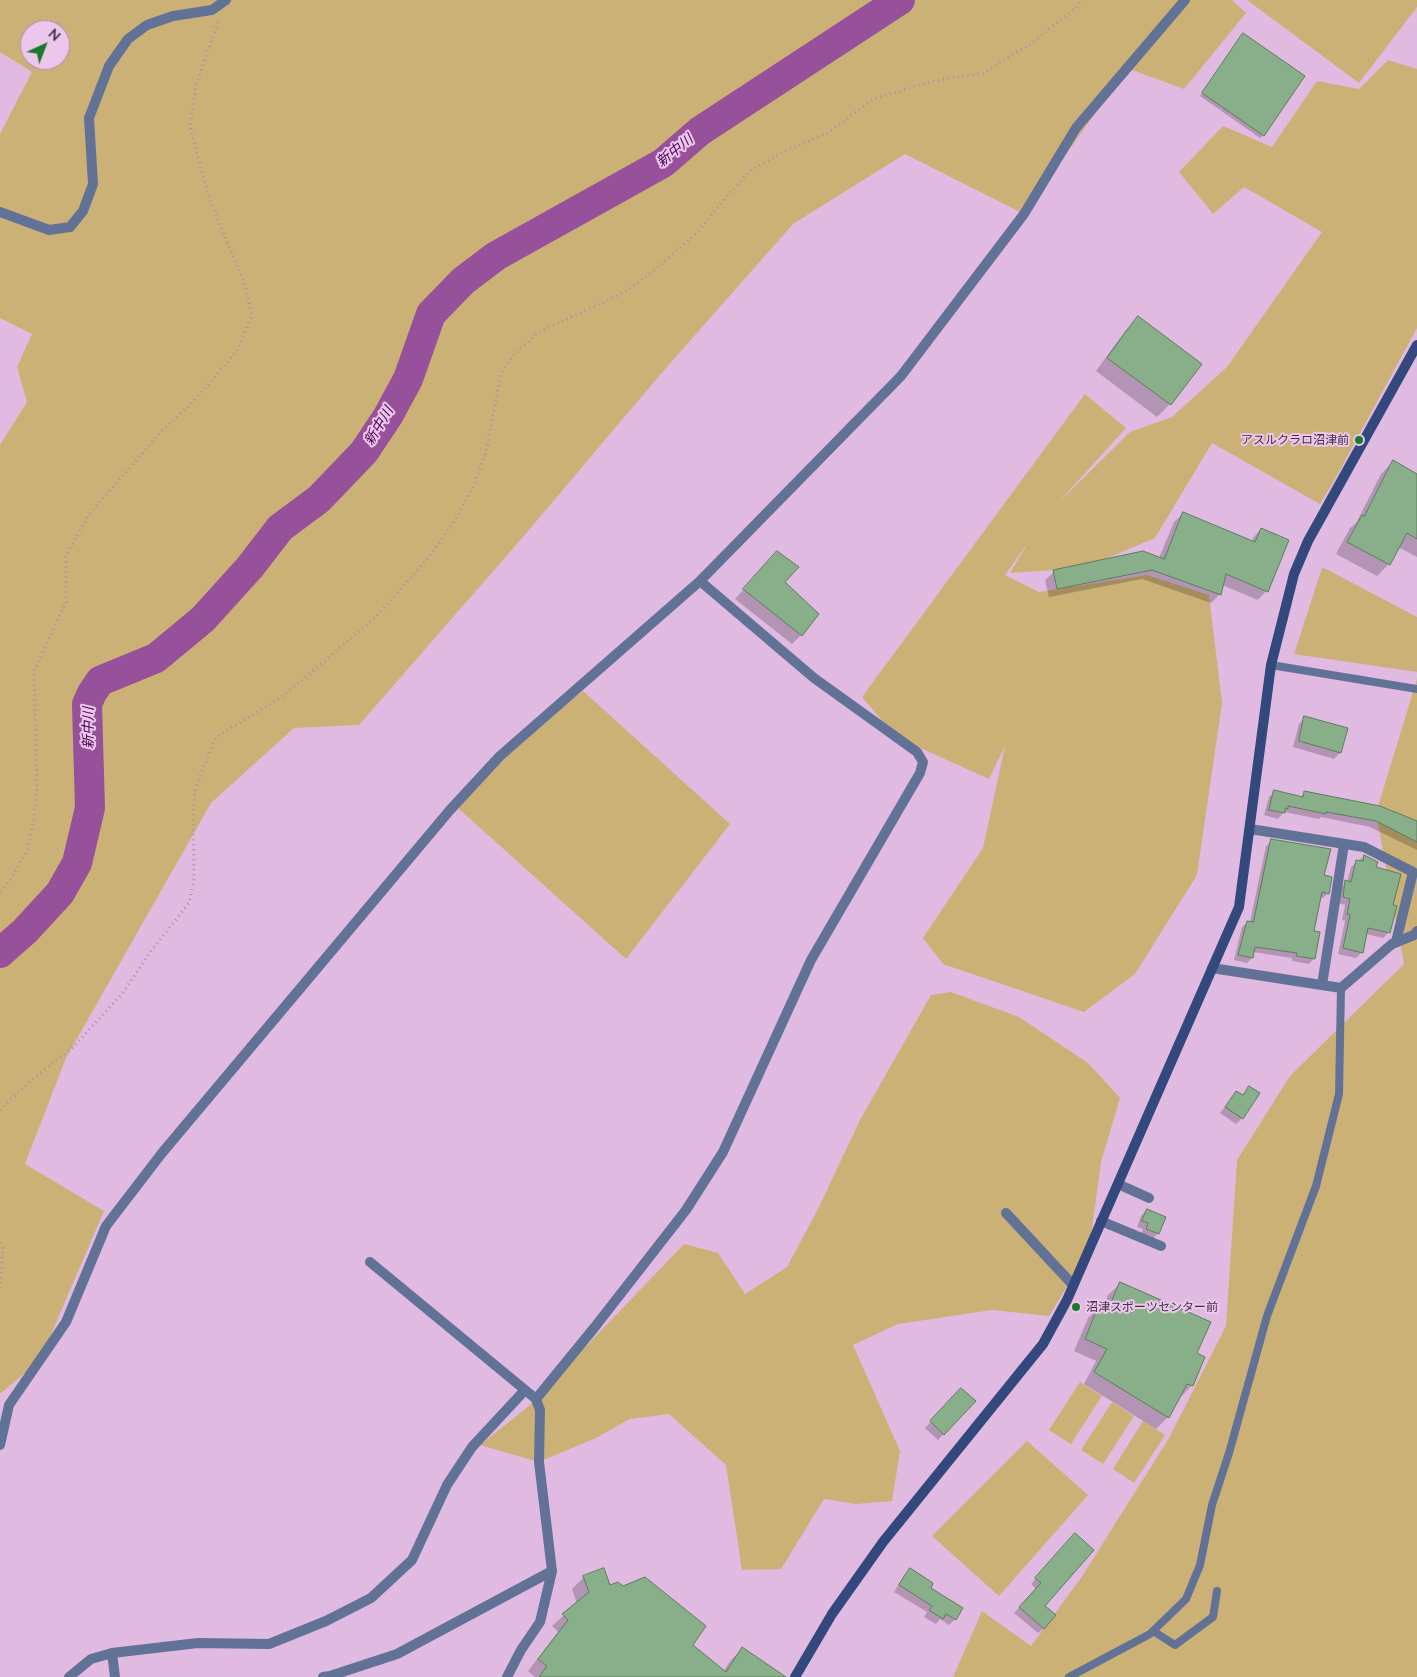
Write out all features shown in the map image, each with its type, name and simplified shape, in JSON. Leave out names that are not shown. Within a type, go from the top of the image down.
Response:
[{"type":"street","points":[[0,212],[49,230],[70,227],[83,211],[93,184],[88,118],[109,66],[128,39],[147,25],[173,16],[212,10],[226,0]]},
{"type":"street","points":[[0,1445],[10,1405],[66,1322],[106,1226],[162,1153],[450,810],[500,756],[700,581],[901,376],[1024,214],[1076,128],[1185,0]]},
{"type":"street","points":[[795,1677],[832,1614],[883,1542],[1043,1344],[1074,1285],[1239,907],[1272,664],[1294,574],[1308,541],[1417,345]]},
{"type":"street","points":[[536,1399],[686,1210],[723,1152],[811,960],[920,772],[923,762],[917,752],[814,678],[700,581]]},
{"type":"street","points":[[1250,829],[1364,847],[1413,872],[1396,942]]},
{"type":"street","points":[[1322,985],[1344,844]]},
{"type":"street","points":[[1212,968],[1341,988],[1396,942],[1414,935],[1417,931]]},
{"type":"street","points":[[1118,1184],[1149,1198]]},
{"type":"street","points":[[1006,1213],[1074,1285]]},
{"type":"street","points":[[1101,1222],[1161,1246]]},
{"type":"street","points":[[370,1262],[536,1399],[540,1410],[539,1462],[552,1571],[540,1622],[521,1650],[507,1677]]},
{"type":"street","points":[[69,1677],[91,1659],[112,1653],[198,1643],[269,1644],[326,1621],[371,1598],[412,1560],[447,1485],[472,1447],[525,1390]]},
{"type":"street","points":[[322,1677],[398,1654],[552,1571]]},
{"type":"street","points":[[112,1653],[115,1677]]},
{"type":"lane","points":[[1272,664],[1417,689]]},
{"type":"lane","points":[[1069,1677],[1153,1631],[1186,1599],[1200,1565],[1212,1505],[1229,1453],[1267,1316],[1316,1186],[1339,1094],[1341,988]]},
{"type":"lane","points":[[1153,1631],[1175,1644],[1213,1617],[1217,1590]]},
{"type":"path","points":[[0,1110],[28,1083],[74,1046],[122,994],[151,951],[189,903],[194,879],[193,811],[196,787],[216,737],[282,697],[375,618],[428,559],[454,522],[475,483],[486,452],[502,372],[514,355],[537,333],[625,292],[657,268],[696,233],[751,170],[783,152],[827,133],[874,99],[933,81],[983,73],[1031,44],[1074,9],[1082,0]]},
{"type":"path","points":[[0,891],[11,879],[28,849],[37,789],[34,671],[66,602],[66,556],[88,516],[162,431],[191,404],[237,351],[252,315],[245,285],[209,198],[190,127],[196,85],[220,21],[212,10]]},
{"type":"path","points":[[0,1243],[3,1248],[0,1289]]},
{"type":"shaded area","points":[[0,0],[1232,0],[1246,13],[1184,89],[1127,68],[1024,214],[905,154],[793,224],[659,376],[523,537],[359,725],[294,728],[211,803],[66,1058],[25,1164],[104,1211],[40,1360],[0,1394],[0,445],[27,402],[17,367],[32,334],[0,318],[0,134],[32,72],[29,70],[70,70],[70,20],[20,20],[20,64],[0,52]]},
{"type":"shaded area","points":[[1247,0],[1417,0],[1417,7],[1359,83]]},
{"type":"shaded area","points":[[1388,60],[1417,69],[1417,328],[1320,504],[1212,443],[1155,538],[1084,568],[1010,573],[1029,541],[1005,575],[1039,592],[1147,575],[1209,595],[1222,703],[1197,875],[1135,974],[1084,1012],[943,964],[923,938],[983,848],[1005,746],[989,779],[896,737],[862,697],[1085,394],[1126,428],[1057,504],[1130,432],[1172,417],[1227,367],[1322,232],[1244,187],[1213,214],[1179,172],[1223,126],[1272,147],[1317,81],[1359,89]]},
{"type":"shaded area","points":[[1322,568],[1417,617],[1417,672],[1294,654]]},
{"type":"shaded area","points":[[1417,679],[1417,1677],[953,1677],[982,1611],[1031,1646],[1083,1575],[1169,1438],[1226,1326],[1237,1160],[1290,1076],[1404,964],[1376,813]]},
{"type":"shaded area","points":[[583,691],[730,824],[626,959],[458,808],[507,750]]},
{"type":"shaded area","points":[[951,992],[1019,1017],[1088,1063],[1120,1098],[1101,1162],[1089,1250],[1049,1316],[992,1310],[898,1324],[853,1345],[900,1451],[892,1501],[856,1504],[824,1499],[781,1569],[742,1570],[726,1465],[669,1414],[630,1419],[596,1438],[539,1462],[480,1445],[529,1406],[684,1244],[718,1253],[745,1294],[787,1267],[817,1211],[860,1120],[931,995]]},
{"type":"shaded area","points":[[1080,1382],[1102,1396],[1071,1444],[1049,1430]]},
{"type":"shaded area","points":[[1112,1402],[1134,1416],[1103,1464],[1081,1450]]},
{"type":"shaded area","points":[[1143,1421],[1165,1435],[1134,1483],[1113,1469]]},
{"type":"shaded area","points":[[1027,1441],[1088,1495],[999,1596],[932,1536]]},
{"type":"building","points":[[1243,33],[1305,76],[1264,136],[1202,93]]},
{"type":"building","points":[[1138,316],[1202,364],[1171,405],[1107,358]]},
{"type":"building","points":[[1393,460],[1417,474],[1417,539],[1407,533],[1390,565],[1347,542],[1362,515],[1364,516]]},
{"type":"building","points":[[1183,512],[1255,542],[1261,528],[1289,540],[1268,592],[1226,574],[1221,595],[1152,570],[1057,589],[1053,570],[1143,551],[1164,559]]},
{"type":"building","points":[[777,551],[799,567],[785,582],[819,614],[802,636],[743,589]]},
{"type":"building","points":[[1304,716],[1348,728],[1341,753],[1299,741]]},
{"type":"building","points":[[1274,790],[1303,797],[1304,791],[1380,806],[1417,821],[1417,842],[1376,821],[1326,812],[1326,814],[1288,806],[1288,809],[1285,808],[1285,813],[1269,810]]},
{"type":"building","points":[[1271,839],[1331,849],[1324,875],[1332,877],[1329,894],[1322,892],[1314,931],[1320,932],[1315,959],[1296,956],[1297,953],[1255,947],[1253,958],[1238,955],[1247,921],[1253,922]]},
{"type":"building","points":[[1364,855],[1378,862],[1376,867],[1401,874],[1393,905],[1397,906],[1390,933],[1368,928],[1363,953],[1343,948],[1350,915],[1347,914],[1350,899],[1343,897],[1345,880],[1351,882],[1356,860],[1363,861]]},
{"type":"building","points":[[1249,1086],[1260,1093],[1243,1119],[1225,1107],[1236,1091],[1243,1095]]},
{"type":"building","points":[[1147,1209],[1166,1217],[1159,1234],[1146,1229],[1148,1223],[1142,1221]]},
{"type":"building","points":[[1120,1282],[1211,1322],[1197,1353],[1205,1357],[1193,1386],[1187,1384],[1169,1418],[1094,1372],[1107,1349],[1085,1339],[1099,1304],[1108,1309]]},
{"type":"building","points":[[961,1388],[976,1401],[944,1435],[930,1421]]},
{"type":"building","points":[[1075,1533],[1094,1550],[1045,1606],[1056,1615],[1044,1629],[1019,1607],[1041,1583],[1035,1578]]},
{"type":"building","points":[[604,1568],[610,1585],[618,1582],[623,1586],[645,1577],[706,1626],[693,1645],[726,1672],[742,1647],[786,1677],[539,1677],[547,1666],[538,1659],[568,1620],[562,1614],[589,1592],[583,1576]]},
{"type":"building","points":[[910,1568],[933,1583],[931,1588],[963,1608],[956,1620],[946,1614],[943,1619],[929,1610],[932,1606],[899,1585]]},
{"type":"waterway","name":"新中川","points":[[0,953],[25,931],[60,893],[77,863],[90,808],[87,704],[100,681],[156,658],[203,619],[250,567],[280,528],[319,499],[364,452],[388,416],[408,379],[431,314],[463,281],[496,256],[663,163],[700,131],[900,0]]},
{"type":"place","name":"アスルクラロ沼津前","points":[[1359,440]]},
{"type":"place","name":"沼津スポーツセンター前","points":[[1076,1307]]}]
